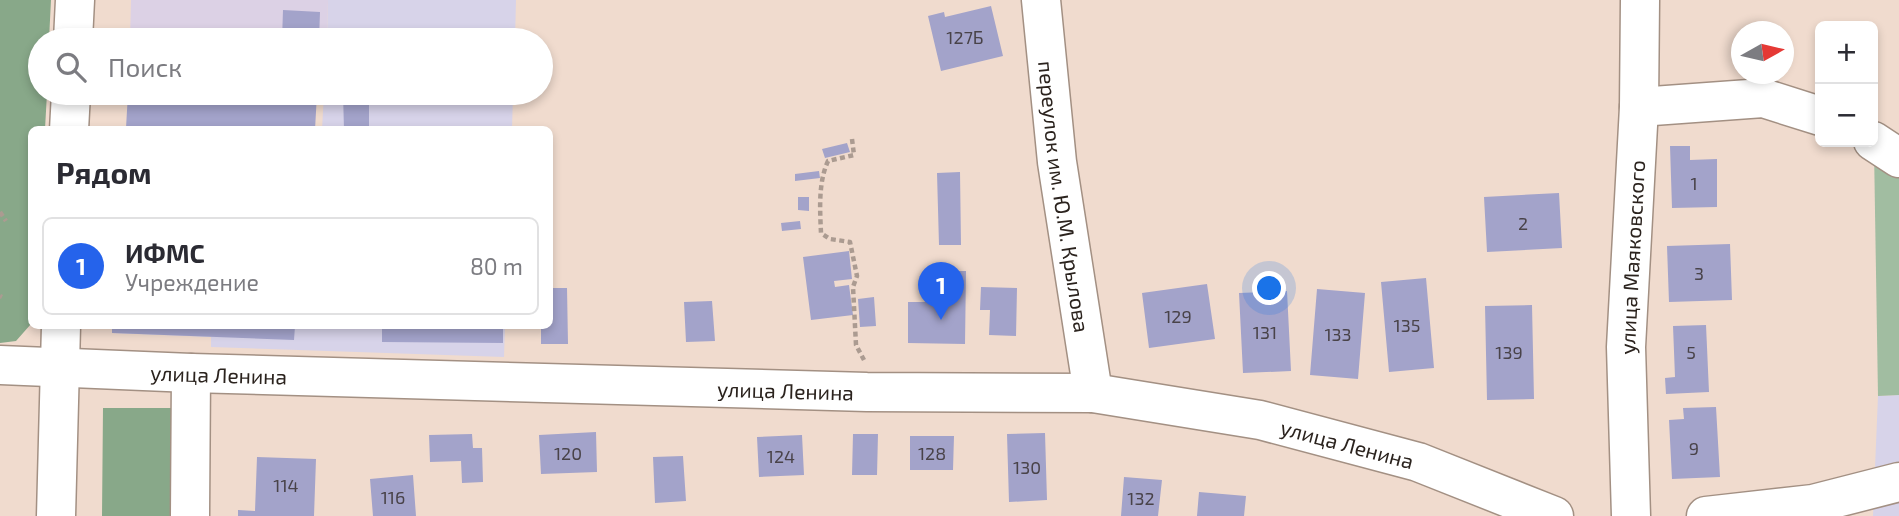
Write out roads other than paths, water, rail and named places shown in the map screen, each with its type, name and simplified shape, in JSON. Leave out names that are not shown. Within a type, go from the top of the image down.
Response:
[{"type":"street","points":[[74,28],[75,0]]},
{"type":"street","name":"переулок им. Ю.М. Крылова","points":[[1041,0],[1057,162],[1093,393]]},
{"type":"street","name":"улица Маяковского","points":[[1631,516],[1626,348],[1639,107],[1640,0]]},
{"type":"street","points":[[1639,107],[1763,98],[1815,114]]},
{"type":"street","points":[[69,126],[70,105]]},
{"type":"street","points":[[1878,144],[1899,158]]},
{"type":"street","points":[[57,516],[61,329]]},
{"type":"street","name":"улица Ленина","points":[[0,365],[867,392],[1093,393],[1260,420],[1418,462],[1555,516]]},
{"type":"street","points":[[190,516],[191,373]]},
{"type":"street","points":[[1706,516],[1821,510],[1899,482]]},
{"type":"place","name":"ИФМС","points":[[941,320]]}]
